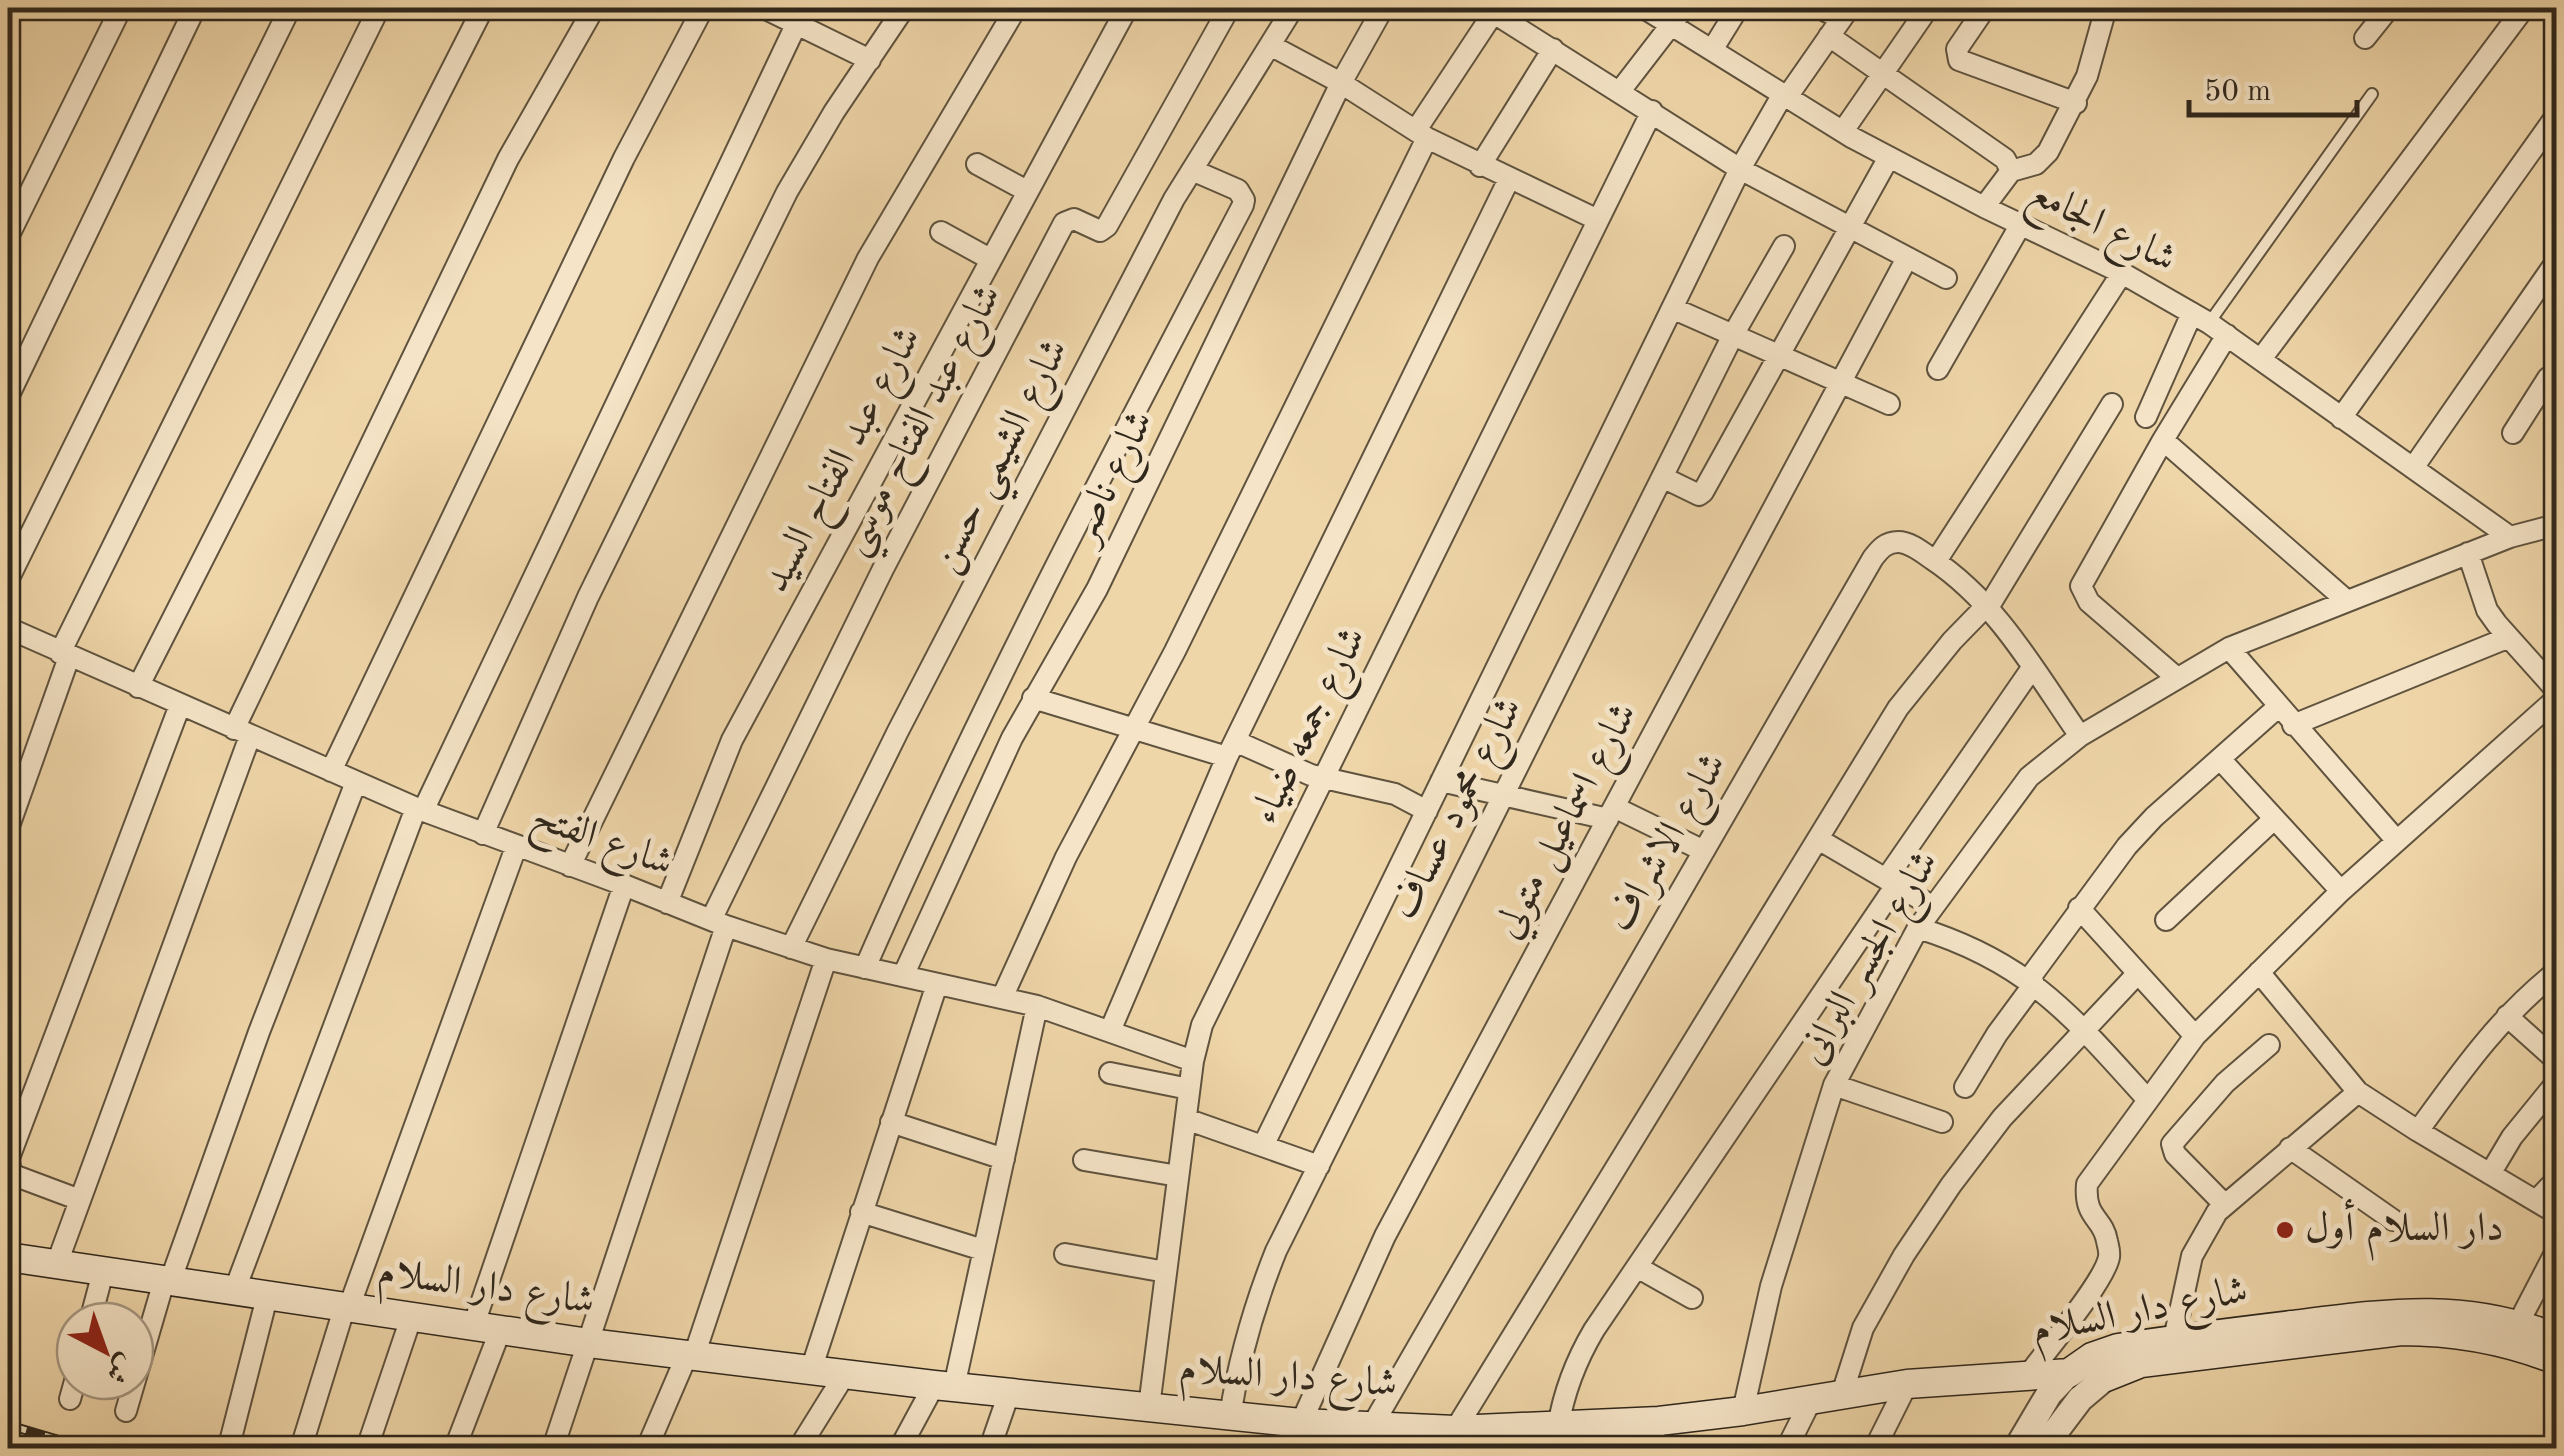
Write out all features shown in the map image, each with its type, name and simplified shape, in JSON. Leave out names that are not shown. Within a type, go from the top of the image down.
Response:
[{"type":"main road","name":"شارع دار السلام","points":[[8,1257],[589,1343],[1009,1393],[1450,1434],[1658,1421],[1906,1384],[2068,1373],[2104,1352],[2174,1339],[2420,1311],[2453,1312],[2518,1324],[2556,1338]]},
{"type":"main road","name":"شارع دار السلام","points":[[2106,1377],[2141,1363],[2402,1332],[2433,1331],[2497,1340],[2556,1360]]},
{"type":"street","points":[[8,22],[14,8]]},
{"type":"street","points":[[8,237],[121,8]]},
{"type":"street","points":[[8,397],[195,8]]},
{"type":"street","points":[[8,580],[290,8]]},
{"type":"street","points":[[8,830],[64,655],[379,8]]},
{"type":"street","points":[[138,687],[483,8]]},
{"type":"street","points":[[56,1266],[242,732],[508,159],[594,8]]},
{"type":"street","points":[[331,771],[624,158],[702,8]]},
{"type":"street","points":[[764,8],[800,16],[870,60]]},
{"type":"street","points":[[483,834],[588,597],[788,192],[826,125],[904,8]]},
{"type":"street","points":[[570,866],[868,258],[1016,8]]},
{"type":"street","name":"شارع عبد الفتاح السيد","points":[[668,902],[732,740],[1127,8]]},
{"type":"street","name":"شارع عبد الفتاح موسي","points":[[718,924],[883,569],[1064,223],[1074,219],[1100,231],[1107,226],[1230,8]]},
{"type":"street","name":"شارع الشيمي حسن","points":[[791,948],[898,731],[1192,170],[1292,8]]},
{"type":"street","name":"شارع ناصر","points":[[903,976],[1033,698],[1097,589],[1341,83],[1383,8]]},
{"type":"street","name":"شارع الجامع","points":[[1644,8],[1678,16],[1712,50],[1889,157],[2122,273],[2209,324],[2510,537]]},
{"type":"street","points":[[1712,50],[1738,8]]},
{"type":"street","points":[[1820,8],[1839,21],[1882,73],[2005,159],[2010,171]]},
{"type":"street","points":[[1843,131],[1928,8]]},
{"type":"street","points":[[1984,8],[1957,48],[1959,60],[2076,102]]},
{"type":"street","points":[[2365,38],[2389,8]]},
{"type":"street","points":[[2261,359],[2524,8]]},
{"type":"street","points":[[1002,998],[1066,857],[1135,728],[1421,134],[1490,10],[1740,169],[1946,278]]},
{"type":"street","points":[[1984,207],[2010,171],[2043,159],[2076,102],[2091,62],[2098,12]]},
{"type":"street","points":[[234,1292],[420,809],[800,16]]},
{"type":"street","points":[[1620,91],[1678,16]]},
{"type":"street","points":[[1263,1146],[1740,169],[1785,95],[1839,21]]},
{"type":"street","points":[[1270,45],[1480,166],[1598,220]]},
{"type":"street","points":[[1480,166],[1553,49]]},
{"type":"street","name":"شارع جمعه ضياء","points":[[1149,1407],[1193,1061],[1207,1014],[1652,111]]},
{"type":"street","points":[[2341,418],[2556,116]]},
{"type":"street","points":[[1662,477],[1702,494],[1889,157]]},
{"type":"street","points":[[977,164],[1027,190]]},
{"type":"street","points":[[865,968],[929,820],[1044,584],[1242,205],[1244,200],[1238,190],[1192,170]]},
{"type":"street","points":[[1110,1031],[1231,749],[1509,179]]},
{"type":"street","points":[[1938,369],[2021,224]]},
{"type":"street","points":[[941,232],[990,258]]},
{"type":"street","name":"شارع محمود عساف","points":[[1230,1416],[1254,1303],[1733,335],[1784,246]]},
{"type":"street","name":"شارع اسماعيل متولي","points":[[1300,1423],[1385,1236],[1908,258]]},
{"type":"street","points":[[2413,468],[2556,262]]},
{"type":"street","points":[[1936,561],[2122,273]]},
{"type":"street","points":[[1672,308],[1890,404]]},
{"type":"street","points":[[2146,416],[2209,324]]},
{"type":"street","points":[[2177,678],[2089,602],[2081,586],[2163,440],[2209,324]]},
{"type":"street","points":[[2513,433],[2547,377]]},
{"type":"street","points":[[1450,1434],[1898,708],[1952,642],[1989,606],[2112,404]]},
{"type":"street","points":[[2163,440],[2347,601]]},
{"type":"street","name":"شارع الجسر البرانى","points":[[1743,1411],[1771,1286],[1834,1085],[1918,928],[2029,777],[2080,736],[2229,648],[2510,537],[2556,526]]},
{"type":"street","name":"شارع الاشراف","points":[[1372,1426],[1872,558],[1883,546],[1899,542],[1936,561],[1989,606],[2080,736]]},
{"type":"street","points":[[2468,553],[2487,610],[2507,638],[2556,690]]},
{"type":"street","name":"شارع الفتح","points":[[8,628],[420,809],[516,848],[624,884],[718,924],[826,959],[1037,1006],[1193,1061]]},
{"type":"street","points":[[2294,725],[2507,638]]},
{"type":"street","points":[[2229,648],[2398,841]]},
{"type":"street","points":[[1558,1427],[1564,1393],[1576,1360],[2032,668]]},
{"type":"street","points":[[1033,698],[1135,728],[1231,749],[1323,779],[1395,794],[1426,810]]},
{"type":"street","points":[[2029,1374],[2100,1277],[2109,1257],[2107,1234],[2092,1217],[2086,1202],[2087,1184],[2194,1036],[2340,891],[2556,699]]},
{"type":"street","points":[[80,1200],[16,1176],[10,1170],[9,1158],[180,706]]},
{"type":"street","points":[[1964,1087],[2080,908],[2141,831],[2278,707]]},
{"type":"street","points":[[2220,759],[2340,891]]},
{"type":"street","points":[[1441,781],[1611,813],[1704,851]]},
{"type":"street","points":[[126,1411],[167,1282],[258,1032],[356,782]]},
{"type":"street","points":[[2166,920],[2274,820]]},
{"type":"street","points":[[1818,839],[1932,906]]},
{"type":"street","points":[[300,1448],[346,1309],[516,848]]},
{"type":"street","points":[[455,1448],[487,1329],[624,884]]},
{"type":"street","points":[[2080,908],[2194,1036]]},
{"type":"street","points":[[553,1448],[718,924]]},
{"type":"street","points":[[1918,928],[1959,941],[2032,982],[2084,1030],[2148,1100]]},
{"type":"street","points":[[647,1448],[690,1355],[826,959]]},
{"type":"street","points":[[2260,972],[2358,1092],[2556,1213]]},
{"type":"street","points":[[2418,1132],[2481,1043],[2556,972]]},
{"type":"street","points":[[1842,1394],[1864,1328],[1904,1255],[1951,1185],[2002,1118],[2138,973]]},
{"type":"street","points":[[811,1370],[937,984]]},
{"type":"street","points":[[900,1448],[944,1386],[984,1250],[1037,1006]]},
{"type":"street","points":[[2507,1016],[2556,1060]]},
{"type":"street","points":[[2224,1204],[2174,1154],[2172,1144],[2225,1083],[2269,1044]]},
{"type":"street","points":[[1110,1074],[1190,1090]]},
{"type":"street","points":[[2490,1174],[2512,1136],[2556,1083]]},
{"type":"street","points":[[1834,1085],[1942,1122]]},
{"type":"street","points":[[2174,1339],[2192,1256],[2202,1233],[2224,1204],[2358,1092]]},
{"type":"street","points":[[1186,1119],[1319,1166]]},
{"type":"street","points":[[891,1122],[1004,1159]]},
{"type":"street","points":[[2290,1148],[2394,1220]]},
{"type":"street","points":[[1084,1160],[1178,1176]]},
{"type":"street","points":[[2536,1202],[2556,1180]]},
{"type":"street","points":[[862,1212],[984,1250]]},
{"type":"street","points":[[2518,1324],[2556,1251]]},
{"type":"street","points":[[1065,1254],[1166,1272]]},
{"type":"street","points":[[1637,1267],[1692,1298]]},
{"type":"street","points":[[95,1301],[103,1272]]},
{"type":"street","points":[[230,1442],[267,1297]]},
{"type":"street","points":[[367,1448],[410,1318]]},
{"type":"street","points":[[2023,1448],[2049,1394],[2068,1373]]},
{"type":"street","points":[[800,1448],[845,1374]]},
{"type":"street","points":[[2023,1448],[2106,1377]]},
{"type":"street","points":[[1875,1448],[1906,1384]]},
{"type":"street","points":[[990,1448],[1009,1393]]},
{"type":"street","points":[[1787,1448],[1811,1400]]},
{"type":"street","points":[[1647,1448],[1658,1421]]},
{"type":"lane","points":[[2209,324],[2372,94]]},
{"type":"lane","points":[[1276,1448],[1300,1423]]},
{"type":"railway","points":[[8,1425],[86,1448]]},
{"type":"place","name":"دار السلام أول","points":[[2285,1230]]}]
